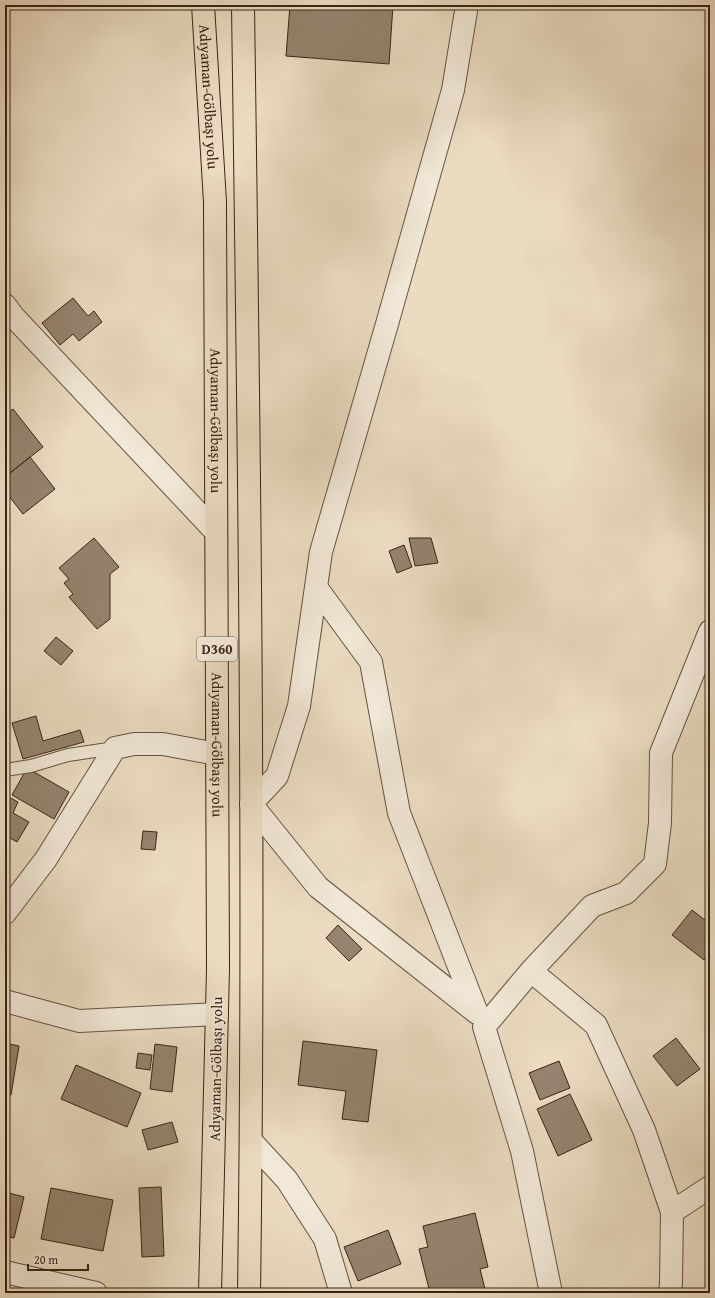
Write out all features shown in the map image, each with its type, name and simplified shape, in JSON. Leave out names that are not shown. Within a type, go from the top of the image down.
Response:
[{"type":"highway","name":"Adıyaman-Gölbaşı yolu","points":[[203,5],[215,202],[218,969],[210,1293]]},
{"type":"highway","name":"D360","points":[[243,5],[248,360],[251,804],[251,1141],[249,1293]]},
{"type":"street","points":[[467,5],[453,90],[387,324],[320,552],[299,706],[277,776],[251,804],[318,887],[480,1020]]},
{"type":"street","points":[[5,305],[13,316],[216,532]]},
{"type":"street","points":[[316,587],[371,662],[399,813],[480,1020],[522,1151],[551,1293]]},
{"type":"street","points":[[480,1020],[530,972],[592,906],[626,893],[655,864],[660,823],[661,753],[710,631]]},
{"type":"street","points":[[5,913],[46,859],[115,748],[134,744],[163,744],[217,754]]},
{"type":"street","points":[[530,972],[596,1026],[644,1130],[672,1212],[670,1293]]},
{"type":"street","points":[[5,1000],[79,1021],[217,1014]]},
{"type":"street","points":[[251,1141],[287,1180],[325,1239],[341,1293]]},
{"type":"street","points":[[672,1212],[710,1187]]},
{"type":"street","points":[[5,1272],[96,1293]]},
{"type":"lane","points":[[5,770],[31,766],[68,755],[115,748]]},
{"type":"building","points":[[290,5],[393,5],[389,64],[286,56]]},
{"type":"building","points":[[73,298],[88,316],[94,311],[102,322],[79,341],[73,334],[60,345],[42,323]]},
{"type":"building","points":[[13,409],[43,447],[6,476],[5,415]]},
{"type":"building","points":[[30,457],[55,489],[23,514],[5,491],[5,477]]},
{"type":"building","points":[[94,538],[119,567],[110,574],[110,619],[97,629],[69,597],[73,594],[64,583],[69,579],[59,568]]},
{"type":"building","points":[[409,538],[431,538],[438,563],[415,566]]},
{"type":"building","points":[[404,545],[412,567],[397,573],[389,551]]},
{"type":"building","points":[[56,637],[73,651],[61,665],[44,651]]},
{"type":"building","points":[[36,716],[43,741],[80,730],[84,742],[23,759],[12,723]]},
{"type":"building","points":[[27,768],[69,792],[54,819],[12,795]]},
{"type":"building","points":[[5,795],[18,802],[13,813],[29,822],[17,842],[5,835]]},
{"type":"building","points":[[143,831],[157,832],[155,850],[141,849]]},
{"type":"building","points":[[692,910],[710,924],[710,952],[704,960],[672,935]]},
{"type":"building","points":[[338,925],[362,949],[349,961],[326,938]]},
{"type":"building","points":[[676,1038],[700,1069],[677,1086],[653,1056]]},
{"type":"building","points":[[303,1041],[377,1050],[368,1122],[342,1119],[346,1091],[298,1085]]},
{"type":"building","points":[[5,1043],[19,1046],[11,1095],[5,1094]]},
{"type":"building","points":[[155,1044],[177,1047],[172,1092],[150,1089]]},
{"type":"building","points":[[138,1053],[152,1055],[150,1070],[136,1068]]},
{"type":"building","points":[[559,1061],[570,1088],[540,1100],[529,1073]]},
{"type":"building","points":[[76,1065],[141,1093],[127,1127],[61,1099]]},
{"type":"building","points":[[570,1094],[592,1140],[558,1156],[537,1109]]},
{"type":"building","points":[[172,1122],[178,1142],[148,1150],[142,1130]]},
{"type":"building","points":[[161,1187],[164,1256],[142,1257],[139,1188]]},
{"type":"building","points":[[51,1188],[113,1200],[103,1251],[41,1239]]},
{"type":"building","points":[[5,1192],[24,1197],[14,1238],[5,1236]]},
{"type":"building","points":[[475,1213],[488,1267],[480,1269],[485,1289],[468,1293],[430,1293],[419,1249],[428,1247],[423,1226]]},
{"type":"building","points":[[388,1230],[401,1264],[358,1281],[344,1247]]}]
